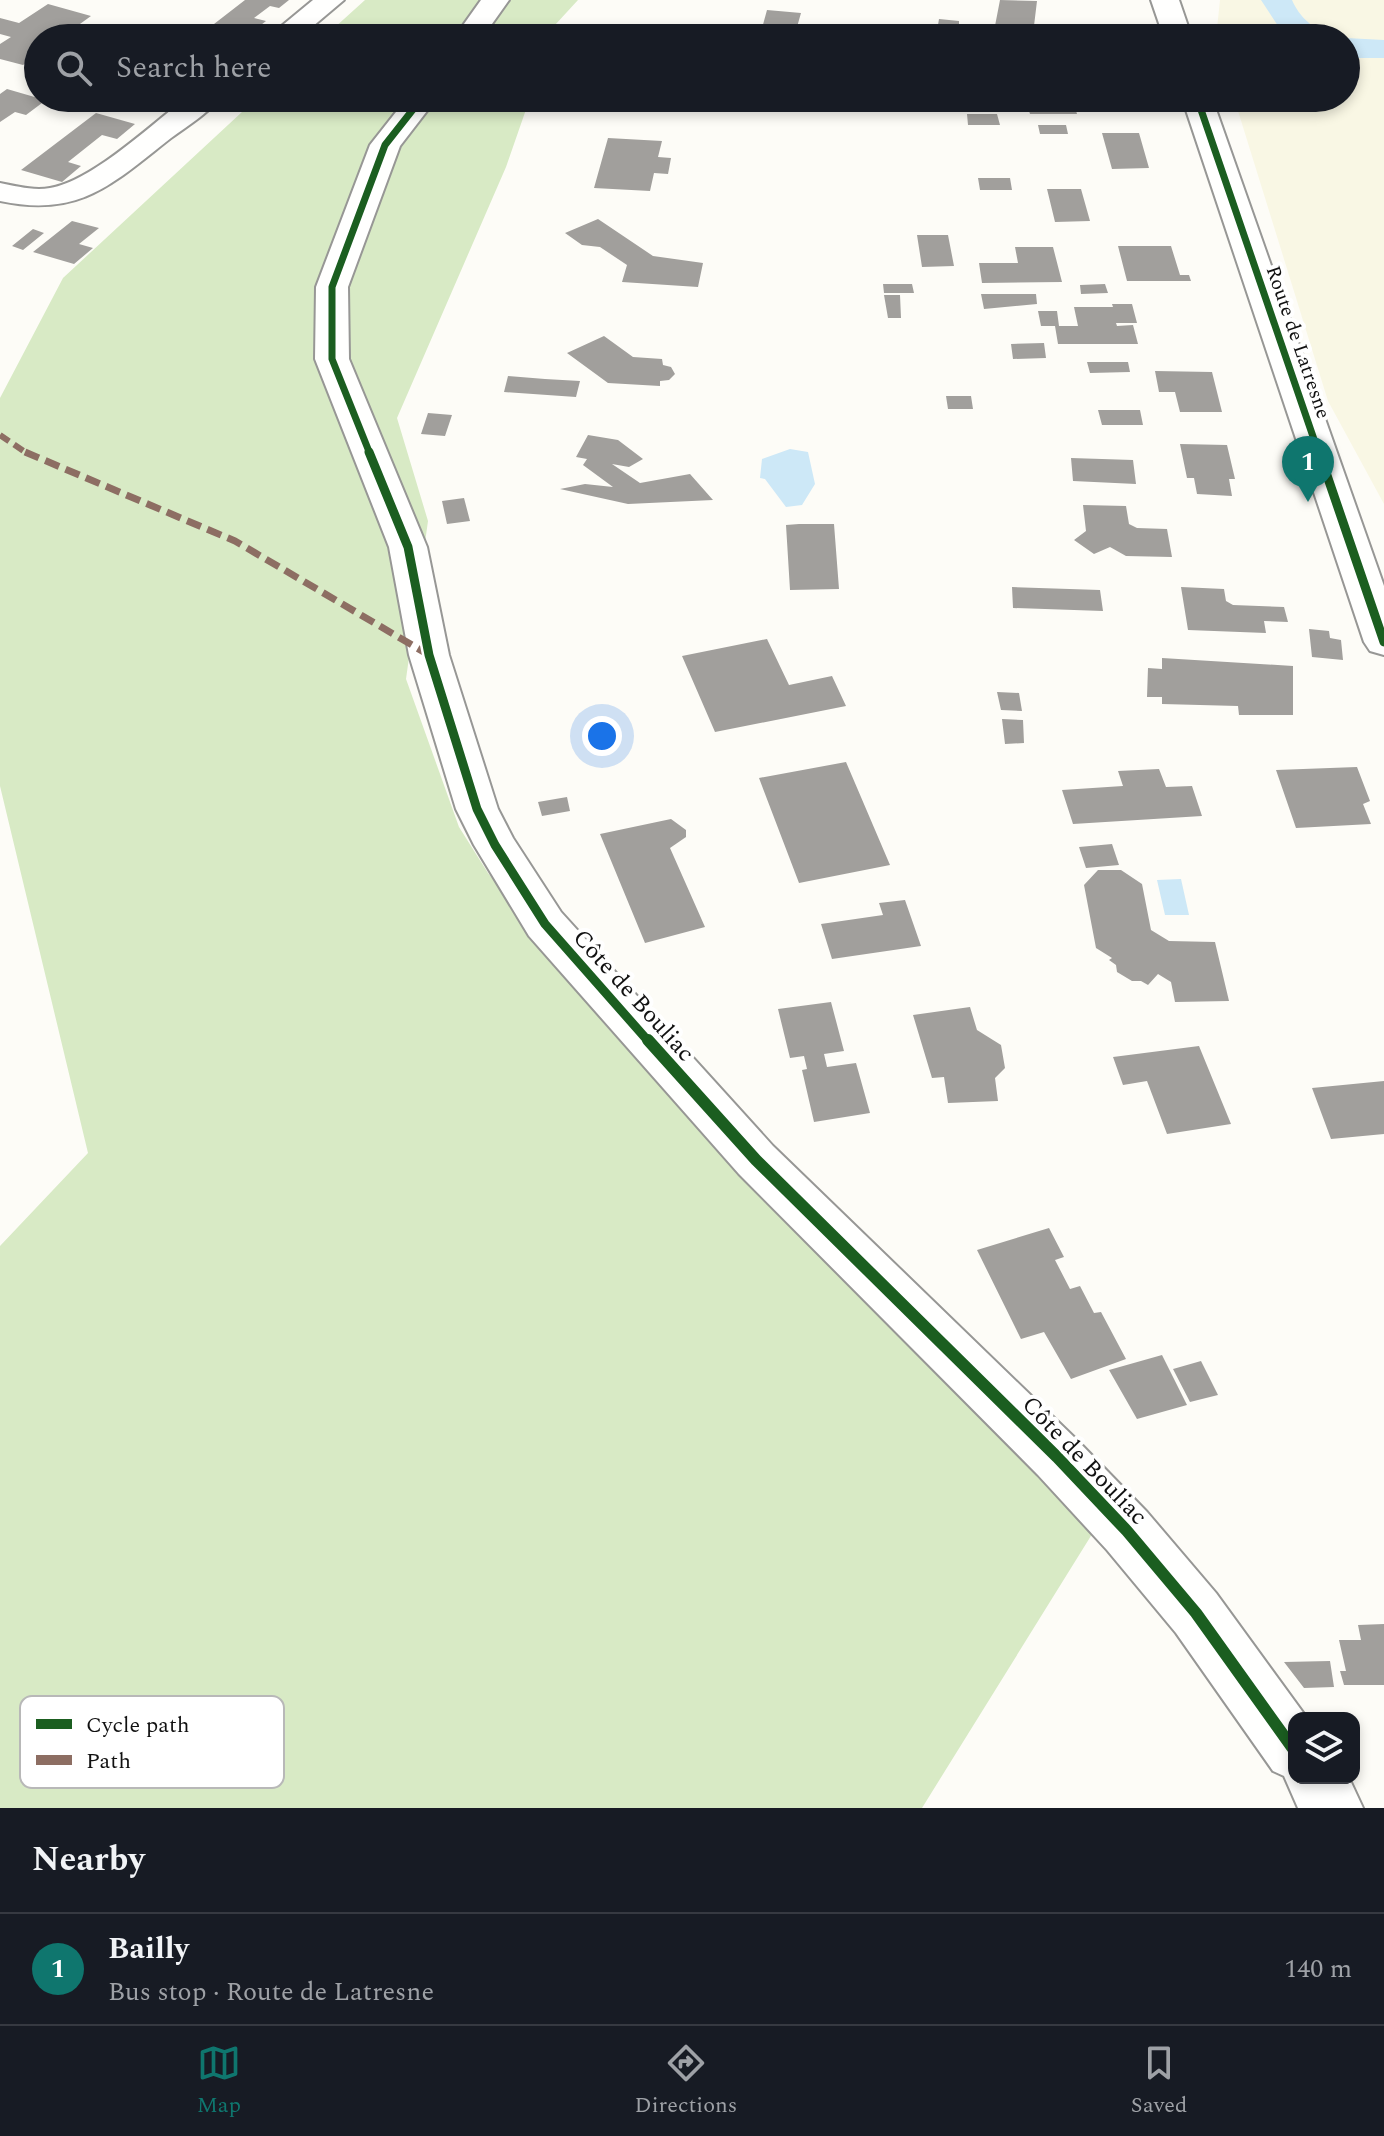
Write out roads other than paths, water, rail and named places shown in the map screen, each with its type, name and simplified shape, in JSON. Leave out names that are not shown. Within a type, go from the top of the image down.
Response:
[{"type":"street","points":[[299,24],[330,0]]},
{"type":"street","points":[[478,24],[495,0]]},
{"type":"street","points":[[1165,0],[1173,24]]},
{"type":"street","points":[[0,192],[39,198],[79,190],[102,177],[186,112]]},
{"type":"street","name":"Côte de Bouliac","points":[[411,112],[385,145],[332,287],[332,359],[408,547],[429,655],[477,809],[495,845],[545,924],[756,1160],[1057,1457],[1127,1531],[1196,1613],[1288,1742]]},
{"type":"street","name":"Route de Latresne","points":[[1202,112],[1384,642]]},
{"type":"street","points":[[1317,1784],[1333,1808]]},
{"type":"water","points":[[1261,0],[1292,0],[1311,24],[1277,24]]},
{"type":"water","points":[[1360,39],[1384,40],[1384,58],[1360,58]]},
{"type":"water","points":[[790,449],[808,452],[815,484],[802,505],[786,507],[765,479],[760,478],[762,459]]},
{"type":"water","points":[[1181,879],[1189,915],[1165,915],[1157,880]]},
{"type":"place","name":"Bailly","points":[[1308,502]]}]
